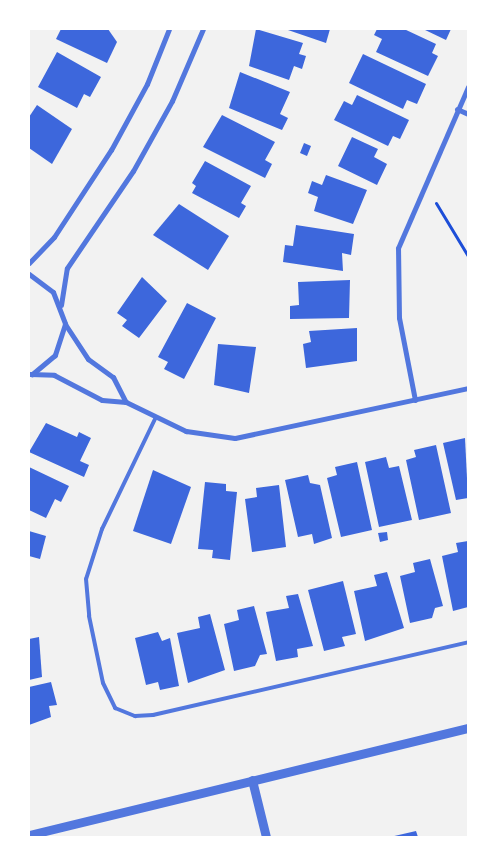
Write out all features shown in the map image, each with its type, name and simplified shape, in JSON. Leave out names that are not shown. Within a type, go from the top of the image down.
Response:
[{"type":"street","points":[[29,263],[54,237],[111,150],[147,84],[170,29]]},
{"type":"street","points":[[61,305],[67,268],[133,171],[172,101],[203,29]]},
{"type":"street","points":[[415,400],[399,318],[398,248],[468,87]]},
{"type":"street","points":[[457,109],[468,114]]},
{"type":"street","points":[[29,274],[53,292],[61,305],[65,324],[88,359],[113,377],[126,402]]},
{"type":"street","points":[[30,374],[55,355],[65,324]]},
{"type":"street","points":[[30,374],[54,375],[102,400],[126,402],[155,419],[186,431],[235,438],[468,388]]},
{"type":"street","points":[[29,835],[468,728]]},
{"type":"street","points":[[252,780],[266,837]]},
{"type":"lane","points":[[155,419],[102,529],[86,579],[100,666],[115,708],[135,716],[153,715],[468,642]]},
{"type":"path","points":[[436,203],[468,256]]},
{"type":"building","points":[[61,29],[108,29],[117,42],[107,63],[56,39]]},
{"type":"building","points":[[256,29],[303,43],[299,54],[306,56],[302,69],[294,66],[289,80],[249,66]]},
{"type":"building","points":[[285,29],[330,29],[326,43]]},
{"type":"building","points":[[377,29],[404,29],[436,44],[432,53],[438,56],[428,76],[376,52],[382,39],[374,35]]},
{"type":"building","points":[[423,29],[451,29],[446,40]]},
{"type":"building","points":[[57,52],[101,77],[90,97],[84,94],[77,108],[38,87]]},
{"type":"building","points":[[363,54],[426,84],[417,104],[407,100],[403,109],[349,83]]},
{"type":"building","points":[[240,72],[290,92],[280,114],[288,118],[282,130],[229,108]]},
{"type":"building","points":[[357,95],[409,120],[400,139],[393,136],[388,146],[334,120],[344,101],[352,105]]},
{"type":"building","points":[[37,105],[72,129],[52,164],[29,148],[29,117]]},
{"type":"building","points":[[222,115],[275,142],[265,160],[272,164],[265,178],[203,147]]},
{"type":"building","points":[[352,137],[378,149],[374,157],[387,164],[377,185],[338,166]]},
{"type":"building","points":[[304,143],[311,146],[307,156],[300,153]]},
{"type":"building","points":[[205,161],[251,186],[241,203],[246,206],[239,218],[192,193],[196,186],[192,183]]},
{"type":"building","points":[[326,175],[367,190],[353,224],[314,211],[318,197],[308,193],[312,181],[322,185]]},
{"type":"building","points":[[179,204],[229,236],[208,270],[153,235]]},
{"type":"building","points":[[296,225],[354,234],[351,255],[342,253],[343,271],[283,262],[285,245],[293,246]]},
{"type":"building","points":[[142,277],[167,301],[139,338],[122,326],[127,320],[117,313]]},
{"type":"building","points":[[350,280],[349,318],[290,319],[290,306],[299,305],[298,282]]},
{"type":"building","points":[[187,303],[216,318],[184,379],[164,369],[168,362],[158,357]]},
{"type":"building","points":[[357,328],[357,361],[306,368],[303,344],[311,342],[309,331]]},
{"type":"building","points":[[218,344],[256,347],[249,393],[214,385]]},
{"type":"building","points":[[46,423],[77,437],[79,432],[91,438],[80,461],[89,465],[84,477],[29,452]]},
{"type":"building","points":[[465,438],[468,498],[456,500],[443,443]]},
{"type":"building","points":[[436,445],[451,513],[419,520],[406,460],[416,457],[414,450]]},
{"type":"building","points":[[386,457],[389,468],[399,466],[412,520],[379,527],[365,462]]},
{"type":"building","points":[[357,462],[372,530],[341,537],[327,478],[337,475],[335,467]]},
{"type":"building","points":[[29,467],[69,486],[61,502],[55,499],[46,518],[29,510]]},
{"type":"building","points":[[153,470],[191,487],[171,544],[133,531]]},
{"type":"building","points":[[308,475],[310,483],[320,485],[332,538],[314,544],[312,534],[298,537],[285,480]]},
{"type":"building","points":[[205,482],[226,484],[226,491],[237,492],[230,560],[212,558],[213,550],[198,549]]},
{"type":"building","points":[[279,485],[286,547],[252,552],[245,499],[257,497],[256,488]]},
{"type":"building","points":[[29,531],[46,536],[40,559],[29,556]]},
{"type":"building","points":[[387,532],[388,540],[380,542],[378,533]]},
{"type":"building","points":[[468,541],[468,607],[453,611],[442,556],[458,552],[456,543]]},
{"type":"building","points":[[430,559],[443,606],[435,608],[432,618],[410,623],[400,576],[415,572],[413,563]]},
{"type":"building","points":[[387,572],[404,628],[365,641],[354,591],[377,586],[374,575]]},
{"type":"building","points":[[343,581],[356,634],[342,637],[345,646],[324,651],[308,590]]},
{"type":"building","points":[[298,594],[313,646],[297,649],[298,657],[276,661],[266,612],[289,608],[286,596]]},
{"type":"building","points":[[254,606],[267,654],[260,655],[255,666],[234,671],[224,624],[239,620],[237,610]]},
{"type":"building","points":[[210,614],[225,670],[188,683],[177,633],[200,628],[198,617]]},
{"type":"building","points":[[158,632],[162,641],[170,638],[179,686],[160,690],[158,682],[146,685],[135,638]]},
{"type":"building","points":[[39,637],[42,677],[29,680],[29,639]]},
{"type":"building","points":[[51,682],[57,705],[49,706],[51,717],[29,725],[29,687]]},
{"type":"building","points":[[416,831],[418,837],[390,837]]}]
